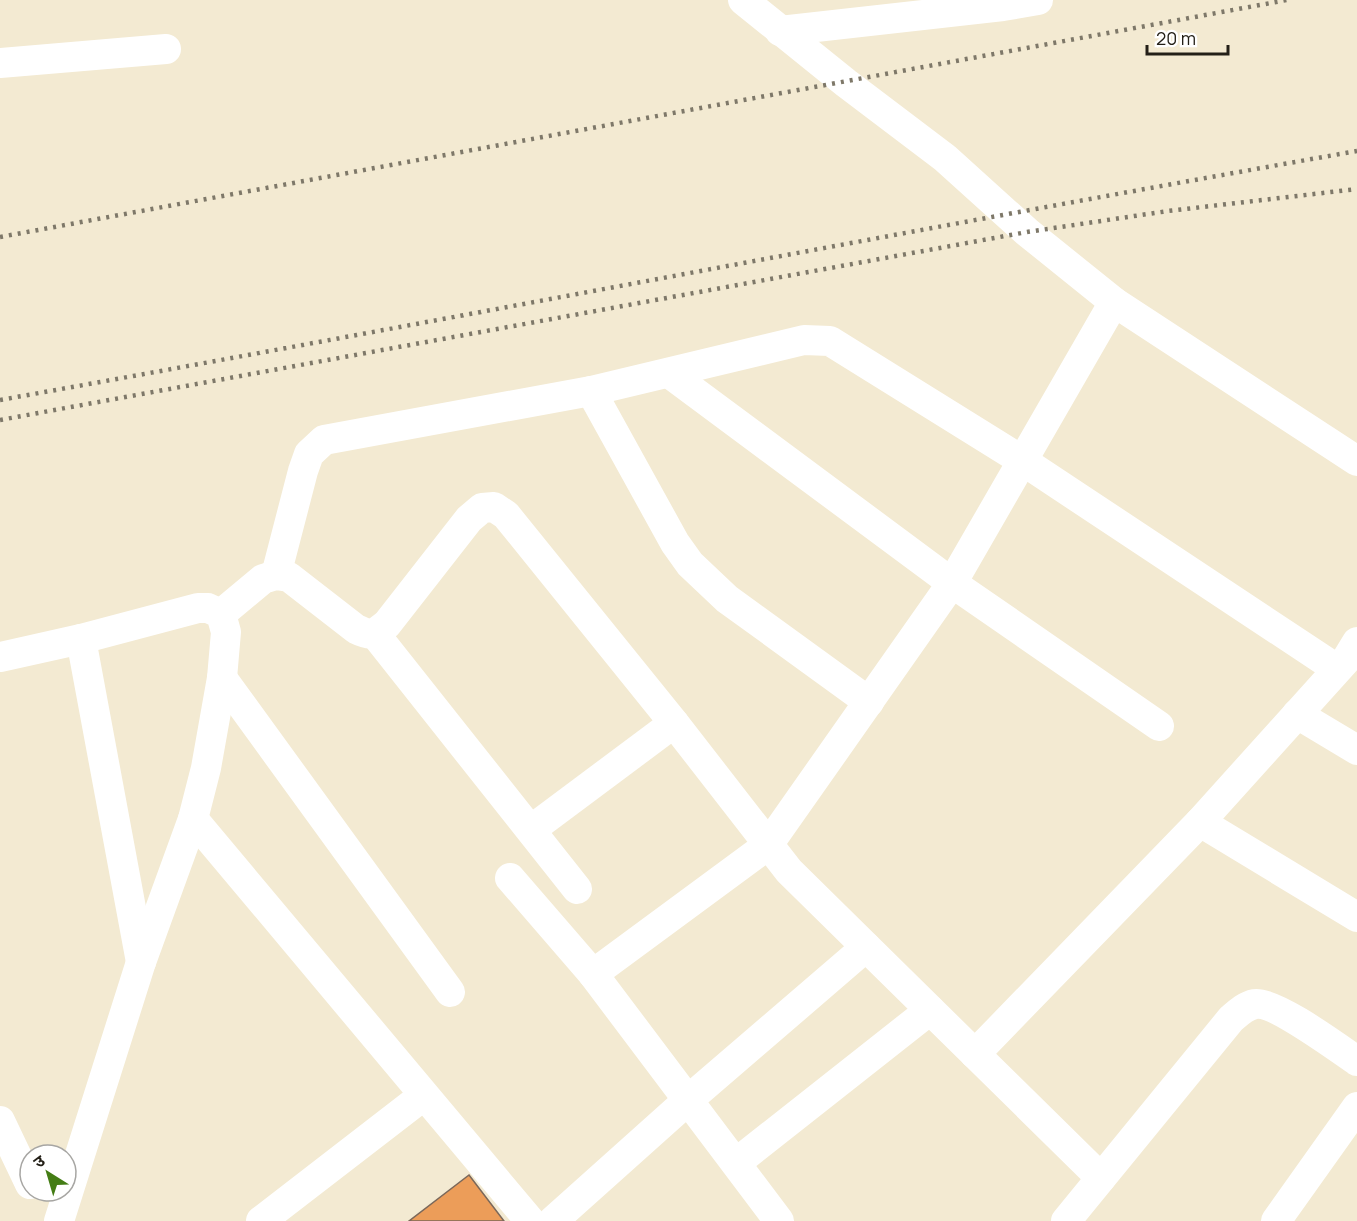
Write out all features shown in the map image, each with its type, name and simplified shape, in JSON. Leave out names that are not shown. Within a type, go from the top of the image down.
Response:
[{"type":"street","points":[[743,0],[945,158],[1027,232],[1114,302],[1357,461]]},
{"type":"street","points":[[780,31],[1038,0]]},
{"type":"street","points":[[0,63],[166,49]]},
{"type":"street","points":[[593,974],[768,844],[952,583],[1114,302]]},
{"type":"street","points":[[276,575],[309,454],[324,440],[591,391],[804,340],[830,341],[1023,461],[1337,669]]},
{"type":"street","points":[[669,373],[952,583],[1159,726]]},
{"type":"street","points":[[591,391],[675,543],[690,564],[728,598],[869,702]]},
{"type":"street","points":[[221,614],[263,579],[276,575],[290,577],[356,629],[366,634],[375,634],[387,624],[469,519],[482,508],[494,507],[506,515],[674,723],[789,871],[1101,1178]]},
{"type":"street","points":[[0,657],[81,639],[198,608],[208,608],[221,614],[226,632],[222,678],[206,768],[193,819],[141,962],[59,1221]]},
{"type":"street","points":[[375,634],[577,889]]},
{"type":"street","points":[[81,639],[141,962]]},
{"type":"street","points":[[975,1054],[1200,822],[1346,660],[1357,642]]},
{"type":"street","points":[[222,678],[450,992]]},
{"type":"street","points":[[1297,714],[1357,750]]},
{"type":"street","points":[[531,829],[674,723]]},
{"type":"street","points":[[193,819],[530,1221]]},
{"type":"street","points":[[1200,822],[1357,917]]},
{"type":"street","points":[[510,878],[593,974],[779,1221]]},
{"type":"street","points":[[554,1221],[687,1101],[866,947]]},
{"type":"street","points":[[1066,1221],[1231,1019],[1243,1009],[1256,1004],[1274,1007],[1357,1061]]},
{"type":"street","points":[[736,1163],[930,1010]]},
{"type":"street","points":[[261,1221],[423,1096]]},
{"type":"street","points":[[1276,1221],[1357,1107]]},
{"type":"street","points":[[0,1121],[18,1159]]},
{"type":"street","points":[[41,1203],[51,1221]]},
{"type":"building","points":[[469,1175],[504,1221],[409,1221]]},
{"type":"railway","points":[[0,237],[1287,0]]},
{"type":"railway","points":[[0,400],[1357,151]]},
{"type":"railway","points":[[0,420],[1027,232],[1168,211],[1357,189]]}]
